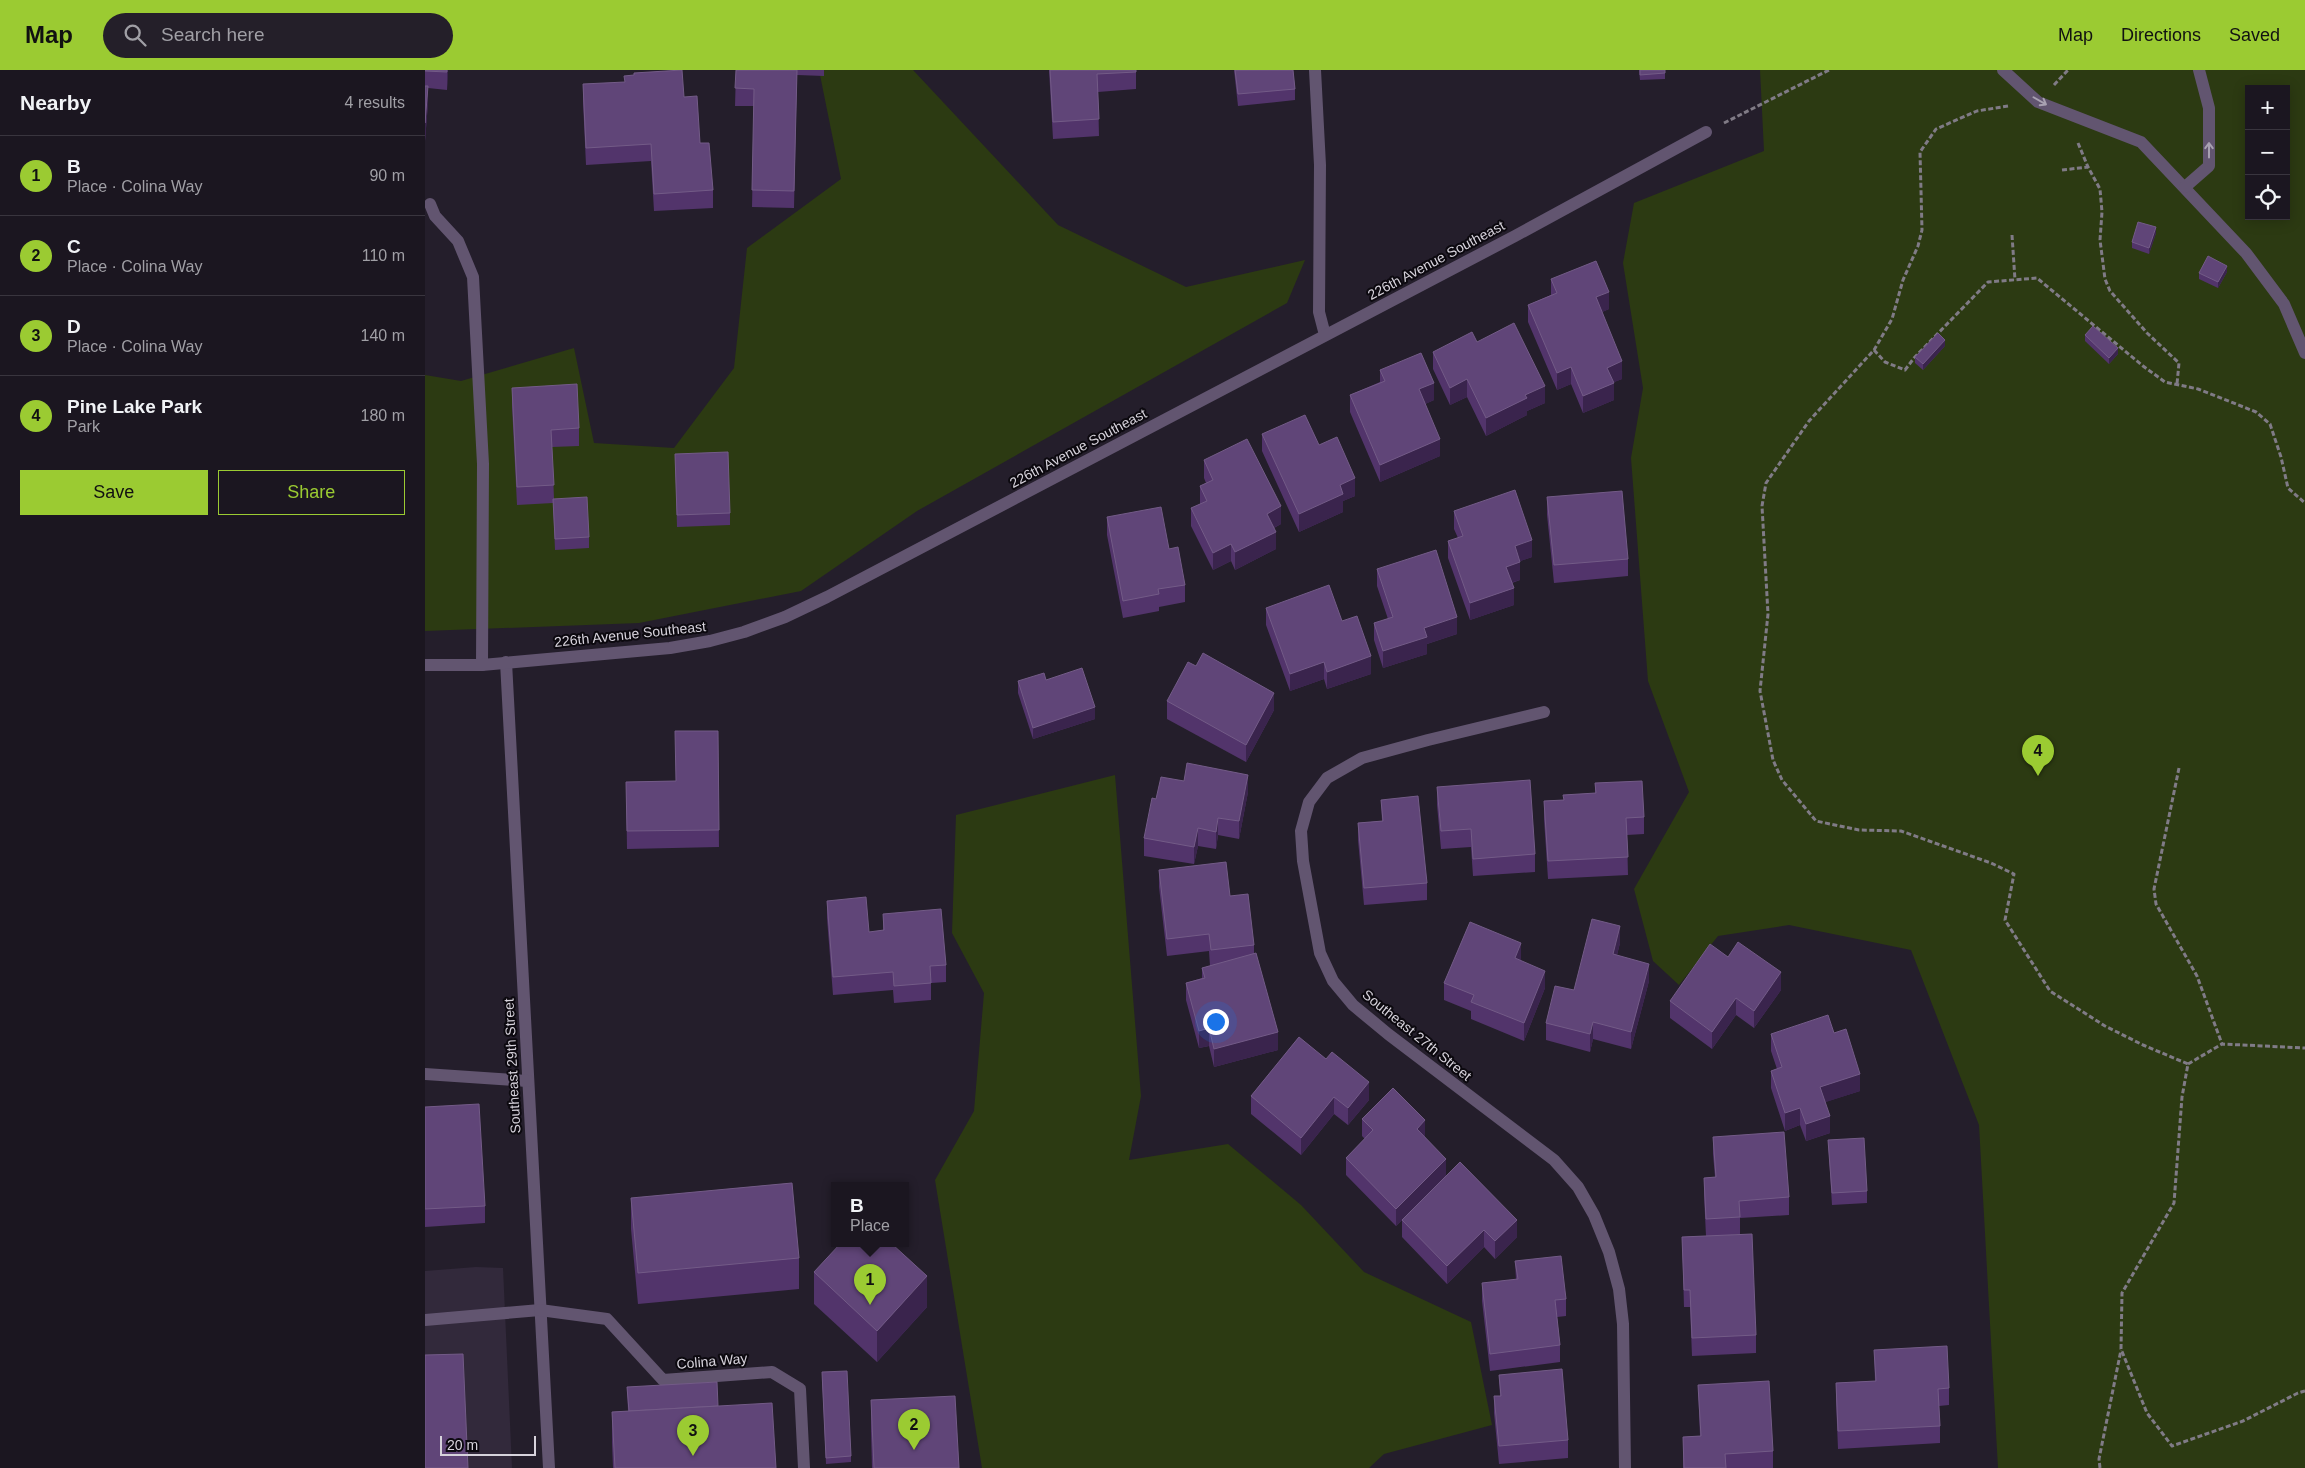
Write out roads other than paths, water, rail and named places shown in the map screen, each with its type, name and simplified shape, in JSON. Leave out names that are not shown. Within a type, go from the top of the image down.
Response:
[{"type":"street","points":[[1315,70],[1320,165],[1319,312],[1325,335]]},
{"type":"street","points":[[2003,70],[2038,102],[2141,142],[2246,253],[2284,304],[2305,353]]},
{"type":"street","points":[[2185,187],[2209,166],[2209,108],[2199,70]]},
{"type":"street","name":"226th Avenue Southeast","points":[[425,665],[482,665],[670,648],[710,641],[744,632],[785,617],[835,593],[1325,335],[1706,132]]},
{"type":"street","points":[[430,204],[435,216],[458,241],[473,277],[483,464],[482,665]]},
{"type":"street","name":"Southeast 29th Street","points":[[506,662],[549,1468]]},
{"type":"street","name":"Southeast 27th Street","points":[[1544,712],[1362,758],[1327,778],[1309,802],[1301,831],[1303,861],[1320,953],[1333,981],[1353,1005],[1388,1034],[1554,1160],[1578,1187],[1594,1215],[1609,1252],[1619,1289],[1623,1324],[1625,1468]]},
{"type":"street","points":[[425,1074],[528,1081]]},
{"type":"street","points":[[425,1320],[540,1310]]},
{"type":"street","name":"Colina Way","points":[[540,1310],[607,1319],[663,1380],[771,1372],[800,1389],[804,1468]]},
{"type":"place","name":"Pine Lake Park","points":[[2038,776]]},
{"type":"place","name":"B","points":[[870,1305]]},
{"type":"place","name":"C","points":[[914,1450]]},
{"type":"place","name":"D","points":[[693,1456]]}]
